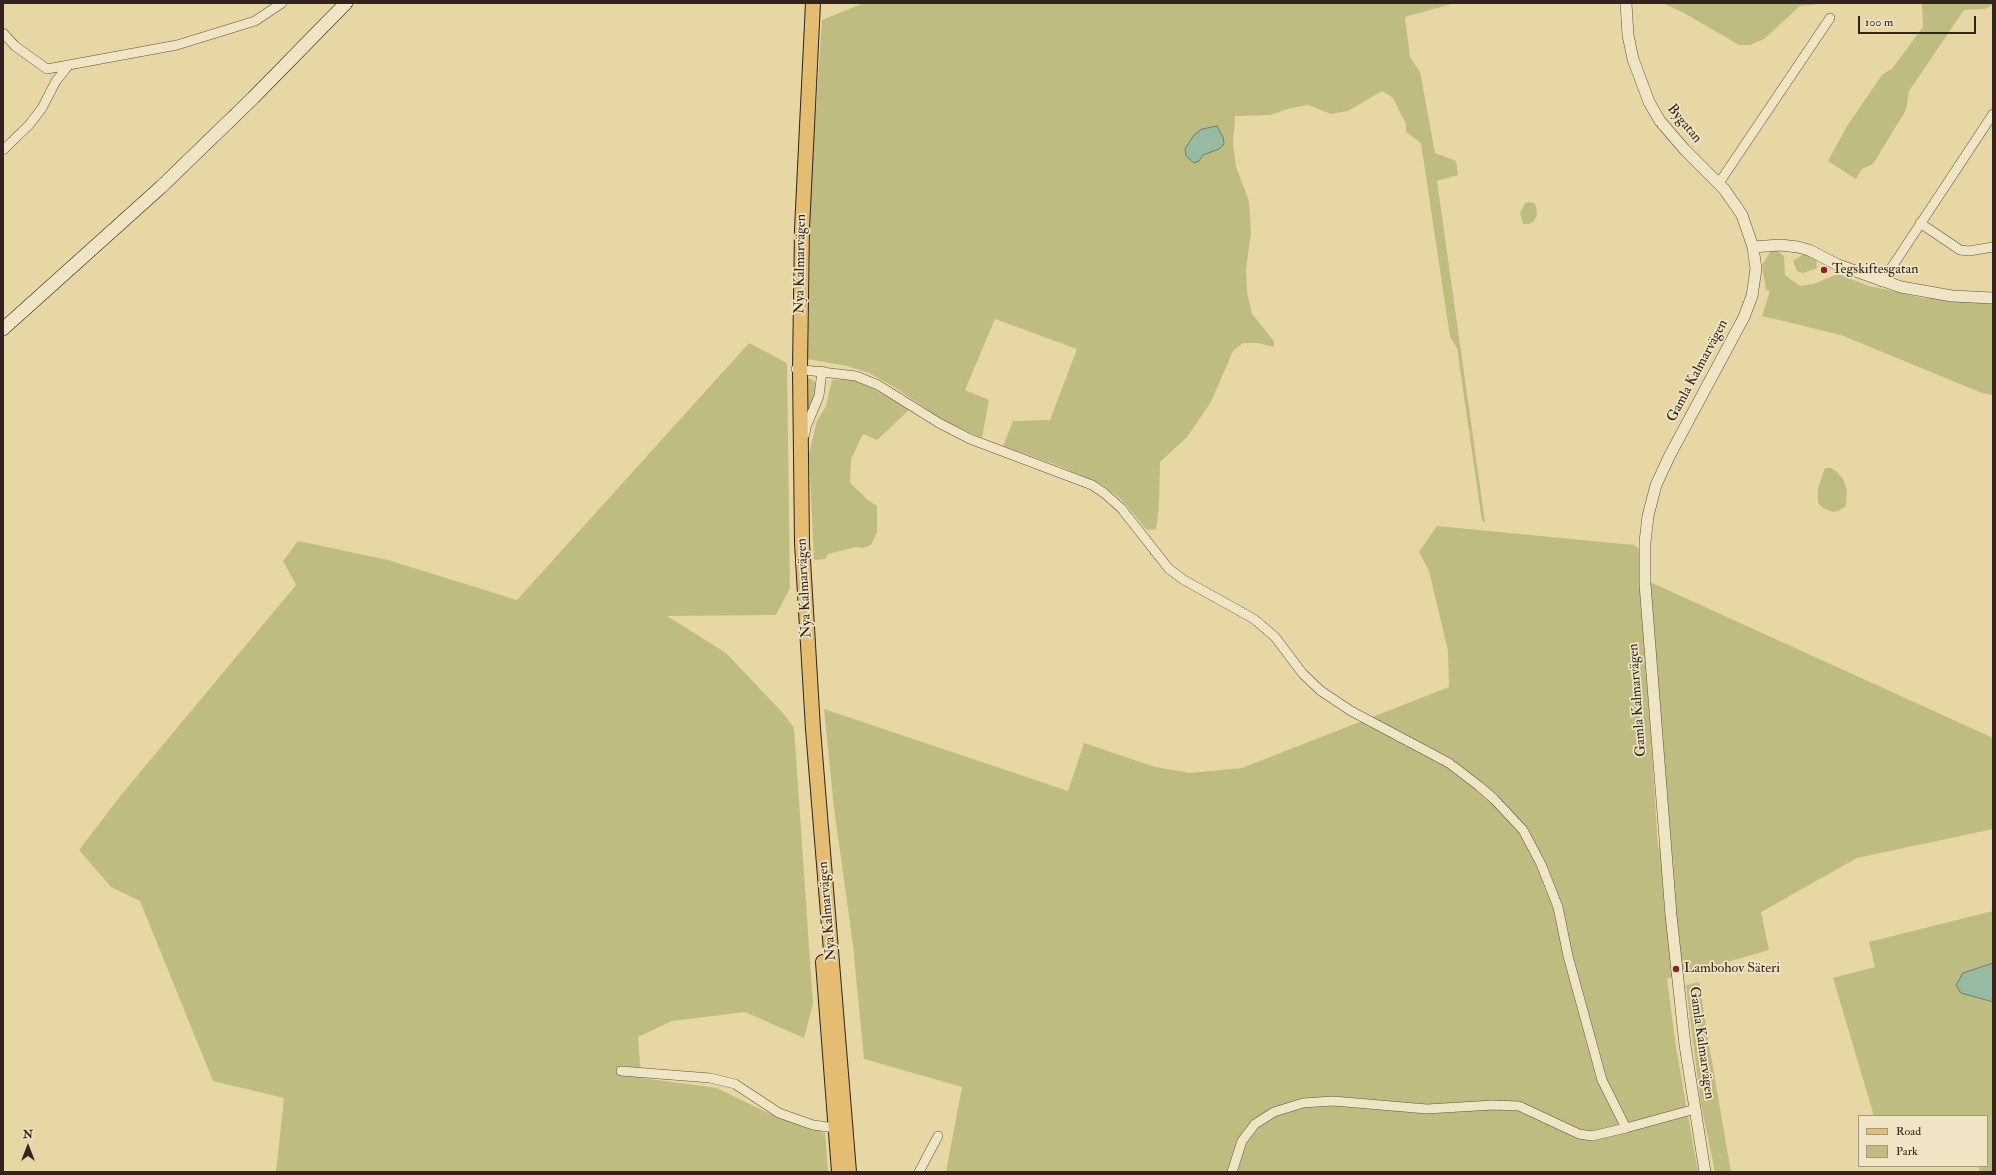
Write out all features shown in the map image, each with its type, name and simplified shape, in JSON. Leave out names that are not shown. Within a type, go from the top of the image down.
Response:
[{"type":"main road","points":[[3,319],[155,182],[246,94],[336,3]]},
{"type":"main road","points":[[3,329],[161,187],[253,98],[346,3]]},
{"type":"main road","name":"Nya Kalmarvägen","points":[[807,3],[797,197],[796,542],[807,736],[839,1172]]},
{"type":"main road","name":"Nya Kalmarvägen","points":[[813,3],[803,190],[797,369],[802,543],[813,730],[849,1172]]},
{"type":"street","points":[[3,33],[15,46],[47,69],[177,45],[255,21],[282,3]]},
{"type":"street","name":"Bygatan","points":[[1626,3],[1628,35],[1633,59],[1649,102],[1660,121],[1685,150],[1719,183],[1742,215],[1753,247]]},
{"type":"street","points":[[1719,183],[1830,18]]},
{"type":"street","points":[[3,150],[29,125],[42,108],[56,81],[68,66]]},
{"type":"street","points":[[1882,282],[1993,114]]},
{"type":"street","points":[[1920,223],[1960,250],[1969,251],[1993,247]]},
{"type":"street","points":[[1753,247],[1780,245],[1809,250],[1838,265],[1882,282],[1935,294],[1993,298]]},
{"type":"street","name":"Gamla Kalmarvägen","points":[[1705,1172],[1685,1045],[1671,915],[1645,584],[1645,542],[1652,500],[1662,471],[1749,307],[1755,282],[1753,247]]},
{"type":"street","points":[[797,369],[856,376],[878,385],[939,424],[970,438],[1077,479],[1104,493],[1121,508],[1169,569],[1184,580],[1254,619],[1274,637],[1303,674],[1321,691],[1351,711],[1449,763],[1494,799],[1523,830],[1541,864],[1558,907],[1568,956],[1602,1080],[1626,1128]]},
{"type":"street","points":[[800,459],[806,427],[819,396],[822,371]]},
{"type":"street","points":[[621,1071],[710,1078],[735,1084],[778,1113],[813,1125],[835,1128]]},
{"type":"street","points":[[1232,1172],[1242,1141],[1255,1124],[1274,1112],[1303,1103],[1333,1100],[1427,1109],[1493,1105],[1519,1106],[1579,1134],[1592,1136],[1695,1110]]},
{"type":"street","points":[[919,1172],[938,1136]]},
{"type":"green space","points":[[864,3],[1455,3],[1405,17],[1410,57],[1420,72],[1435,153],[1456,161],[1458,175],[1437,181],[1485,522],[1482,521],[1457,348],[1450,337],[1421,143],[1406,132],[1406,124],[1393,98],[1382,91],[1348,111],[1331,114],[1308,105],[1291,108],[1270,115],[1235,116],[1233,144],[1236,167],[1249,201],[1251,233],[1246,269],[1247,292],[1252,314],[1274,341],[1274,347],[1258,343],[1243,343],[1233,351],[1211,402],[1187,437],[1160,462],[1159,506],[1156,529],[1147,530],[1121,499],[1101,484],[1059,466],[1003,446],[1013,421],[1050,420],[1077,349],[995,319],[965,390],[989,400],[982,438],[944,421],[894,387],[869,373],[847,366],[808,359],[811,186],[822,20]]},
{"type":"green space","points":[[1663,3],[1830,3],[1800,6],[1764,39],[1750,45],[1739,45],[1684,13]]},
{"type":"green space","points":[[1922,3],[1993,3],[1993,5],[1985,9],[1964,10],[1909,91],[1906,110],[1873,164],[1862,169],[1856,179],[1828,161],[1847,126],[1882,75],[1892,69],[1923,27]]},
{"type":"green space","points":[[1525,203],[1534,203],[1537,215],[1534,221],[1529,224],[1523,224],[1520,213]]},
{"type":"green space","points":[[1776,250],[1784,256],[1785,275],[1800,286],[1813,284],[1838,274],[1869,286],[1923,298],[1993,302],[1993,395],[1982,393],[1841,335],[1762,316],[1770,291],[1766,290],[1762,265],[1771,251]]},
{"type":"green space","points":[[1802,255],[1807,255],[1816,259],[1817,268],[1803,273],[1797,271],[1793,261]]},
{"type":"green space","points":[[749,343],[787,363],[790,588],[776,615],[667,616],[726,653],[783,713],[794,728],[813,1004],[804,1038],[745,1012],[672,1021],[638,1037],[641,1078],[717,1088],[770,1114],[825,1133],[828,1172],[276,1172],[284,1098],[213,1081],[140,901],[111,887],[79,850],[122,794],[296,585],[283,561],[298,541],[388,560],[517,600]]},
{"type":"green space","points":[[809,378],[815,382],[816,393],[803,422],[806,379]]},
{"type":"green space","points":[[848,379],[866,385],[910,409],[877,440],[863,434],[851,459],[850,483],[868,500],[877,506],[877,532],[871,545],[828,554],[825,559],[814,560],[809,454],[817,421],[826,406],[832,380]]},
{"type":"green space","points":[[1826,468],[1831,468],[1836,471],[1843,479],[1847,490],[1846,506],[1838,511],[1833,512],[1823,508],[1818,503],[1818,489]]},
{"type":"green space","points":[[1437,526],[1634,545],[1639,549],[1658,848],[1671,847],[1650,582],[1993,738],[1993,829],[1857,858],[1761,912],[1769,950],[1667,979],[1676,1047],[1698,1172],[946,1172],[962,1087],[864,1059],[853,945],[834,808],[824,709],[1068,791],[1084,743],[1155,767],[1190,773],[1242,768],[1449,687],[1448,651],[1429,571],[1419,552]]},
{"type":"green space","points":[[1993,911],[1993,963],[1986,965],[1986,1001],[1993,1002],[1993,1172],[1980,1172],[1978,1167],[1988,1167],[1988,1115],[1874,1115],[1833,978],[1875,967],[1869,942]]},
{"type":"green space","points":[[1699,982],[1731,1172],[1715,1172],[1701,1105],[1686,985]]},
{"type":"shaded area","points":[[1217,126],[1223,137],[1224,144],[1219,149],[1203,155],[1199,161],[1194,163],[1186,156],[1185,149],[1194,135],[1202,129]]},
{"type":"shaded area","points":[[1993,963],[1993,1002],[1961,993],[1956,985],[1963,973]]},
{"type":"place","name":"Tegskiftesgatan","points":[[1824,270]]},
{"type":"place","name":"Lambohov Säteri","points":[[1676,969]]}]
